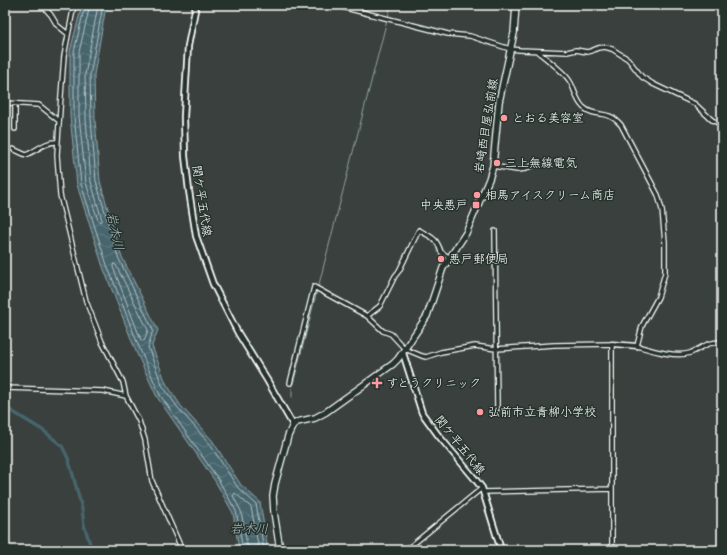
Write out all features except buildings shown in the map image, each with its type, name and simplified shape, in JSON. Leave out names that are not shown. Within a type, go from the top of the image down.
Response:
[{"type":"main road","name":"関ケ平五代線","points":[[196,5],[188,46],[184,117],[185,156],[196,236],[213,284],[238,333],[268,380],[293,425]]},
{"type":"main road","name":"岩崎西目屋弘前線","points":[[293,425],[297,422],[314,418],[326,412],[392,364],[404,351],[427,316],[441,273],[466,233],[485,192],[493,166],[499,102],[514,33],[516,5]]},
{"type":"main road","name":"関ケ平五代線","points":[[404,351],[422,413],[438,435],[475,479],[482,490],[501,550]]},
{"type":"main road","points":[[280,550],[272,496],[284,450],[293,425]]},
{"type":"street","points":[[42,5],[57,25],[68,34]]},
{"type":"street","points":[[74,5],[64,56],[57,142],[60,195],[86,301],[102,342],[122,382],[126,396],[139,422],[143,434],[152,481],[182,550]]},
{"type":"street","points":[[334,5],[448,34],[476,38],[510,48],[567,52],[576,50],[591,52],[598,48],[605,47],[612,49],[628,59],[642,77],[653,84],[695,104],[712,120],[722,125]]},
{"type":"street","points":[[719,21],[722,15]]},
{"type":"street","points":[[537,51],[569,80],[576,97],[583,107],[596,114],[608,114],[615,118],[621,125],[658,195],[662,210],[665,242],[665,274],[658,297],[642,326],[637,346]]},
{"type":"street","points":[[5,103],[39,105],[59,121]]},
{"type":"street","points":[[15,104],[15,129]]},
{"type":"street","points":[[13,149],[26,155],[51,142],[57,142]]},
{"type":"street","points":[[493,166],[517,170],[526,169],[533,165]]},
{"type":"street","points":[[368,316],[380,306],[394,276],[399,271],[419,230],[434,239],[439,245],[441,252],[450,258]]},
{"type":"street","points":[[495,230],[496,409]]},
{"type":"street","points":[[290,383],[314,287],[368,316],[383,331],[391,334],[404,351],[426,357],[441,352],[476,346],[496,349],[554,345],[612,344],[637,346],[668,353],[686,354],[710,343],[722,342]]},
{"type":"street","points":[[612,344],[612,550]]},
{"type":"street","points":[[5,388],[103,391],[126,396]]},
{"type":"street","points":[[406,550],[482,490],[612,489]]},
{"type":"water","name":"岩木川","points":[[82,5],[108,5],[105,12],[94,75],[95,119],[100,181],[121,255],[158,330],[152,346],[166,383],[181,406],[212,440],[241,485],[260,502],[268,550],[239,550],[233,513],[215,481],[157,397],[137,354],[103,267],[77,185],[70,116],[70,51]]},
{"type":"waterway","points":[[388,17],[391,5]]},
{"type":"waterway","points":[[318,288],[387,20]]},
{"type":"waterway","points":[[292,397],[292,388],[317,291]]},
{"type":"waterway","points":[[5,407],[44,431],[62,446],[68,458],[73,475],[82,509],[84,525],[92,550]]},
{"type":"place","name":"とおる美容室","points":[[504,118]]},
{"type":"place","name":"三上無線電気","points":[[497,163]]},
{"type":"place","name":"相馬アイスクリーム商店","points":[[477,195]]},
{"type":"place","name":"中央悪戸","points":[[476,205]]},
{"type":"place","name":"悪戸郵便局","points":[[441,259]]},
{"type":"place","name":"すとうクリニック","points":[[377,383]]},
{"type":"place","name":"弘前市立青柳小学校","points":[[480,412]]}]
